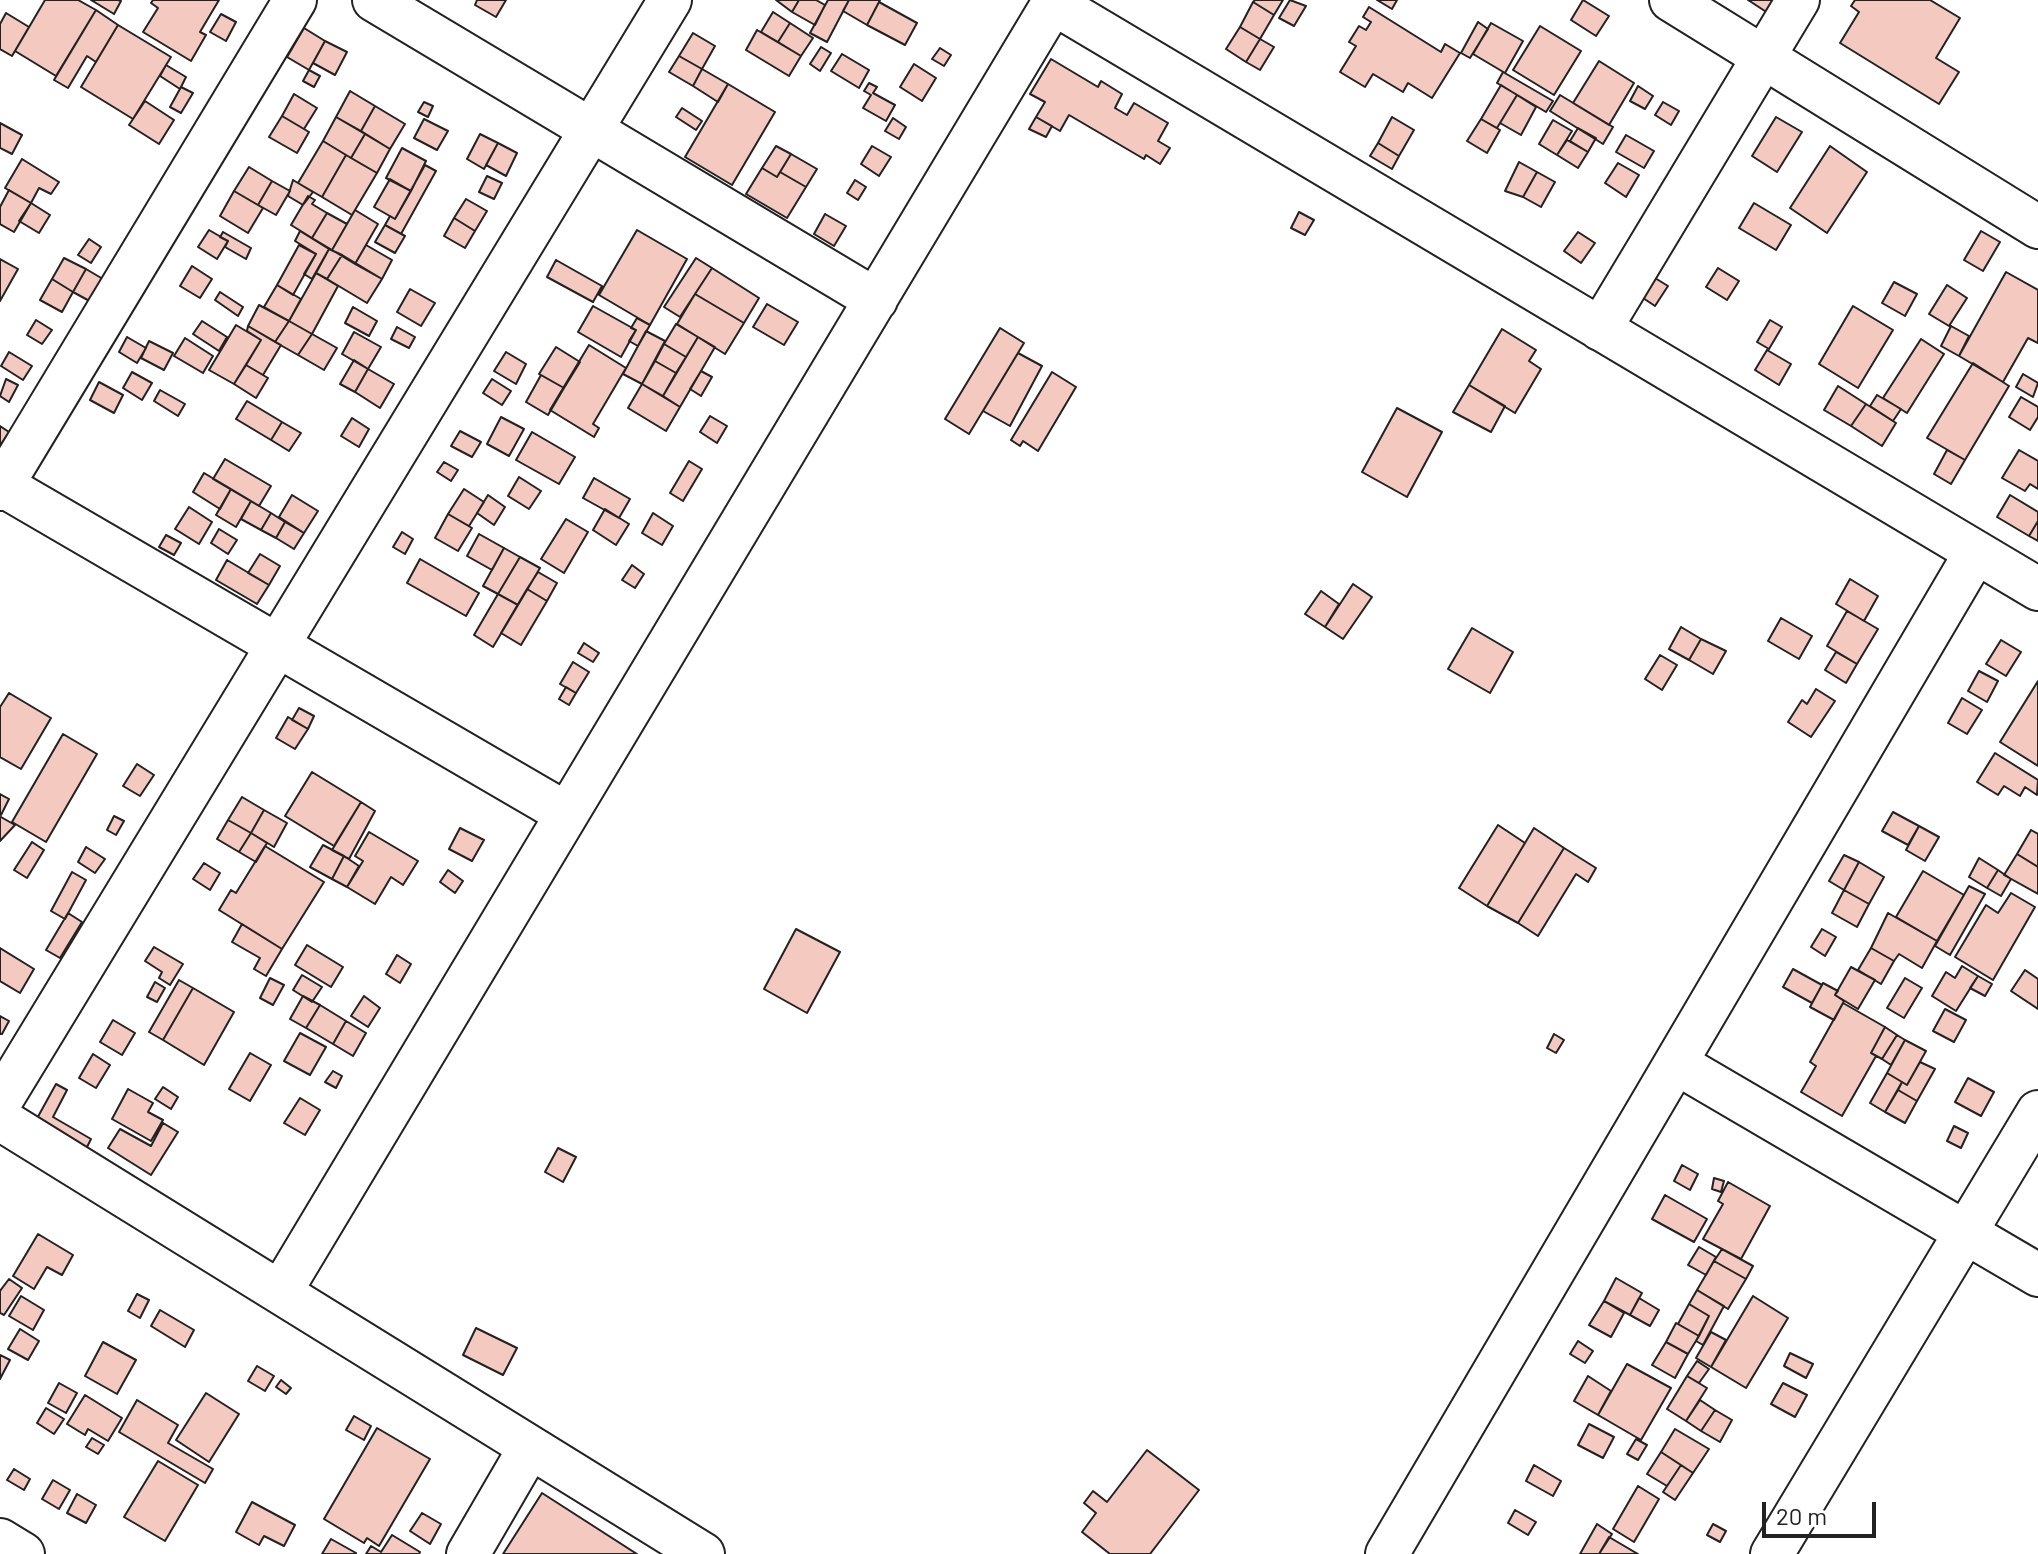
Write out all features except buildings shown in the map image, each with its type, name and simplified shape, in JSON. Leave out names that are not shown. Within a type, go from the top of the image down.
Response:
[{"type":"street","points":[[295,0],[1,486],[567,814]]},
{"type":"street","points":[[374,0],[876,300]]},
{"type":"street","points":[[0,1102],[670,0]]},
{"type":"street","points":[[1671,0],[2038,227]]},
{"type":"street","points":[[1600,329],[1798,0]]},
{"type":"street","points":[[281,1291],[1054,2],[2038,589]]},
{"type":"street","points":[[1387,1554],[1976,552]]},
{"type":"street","points":[[1676,1063],[2038,1275]]},
{"type":"street","points":[[1772,1554],[2038,1112]]},
{"type":"street","points":[[0,1119],[703,1554]]},
{"type":"street","points":[[468,1554],[529,1449]]},
{"type":"street","points":[[0,1540],[23,1554]]}]
